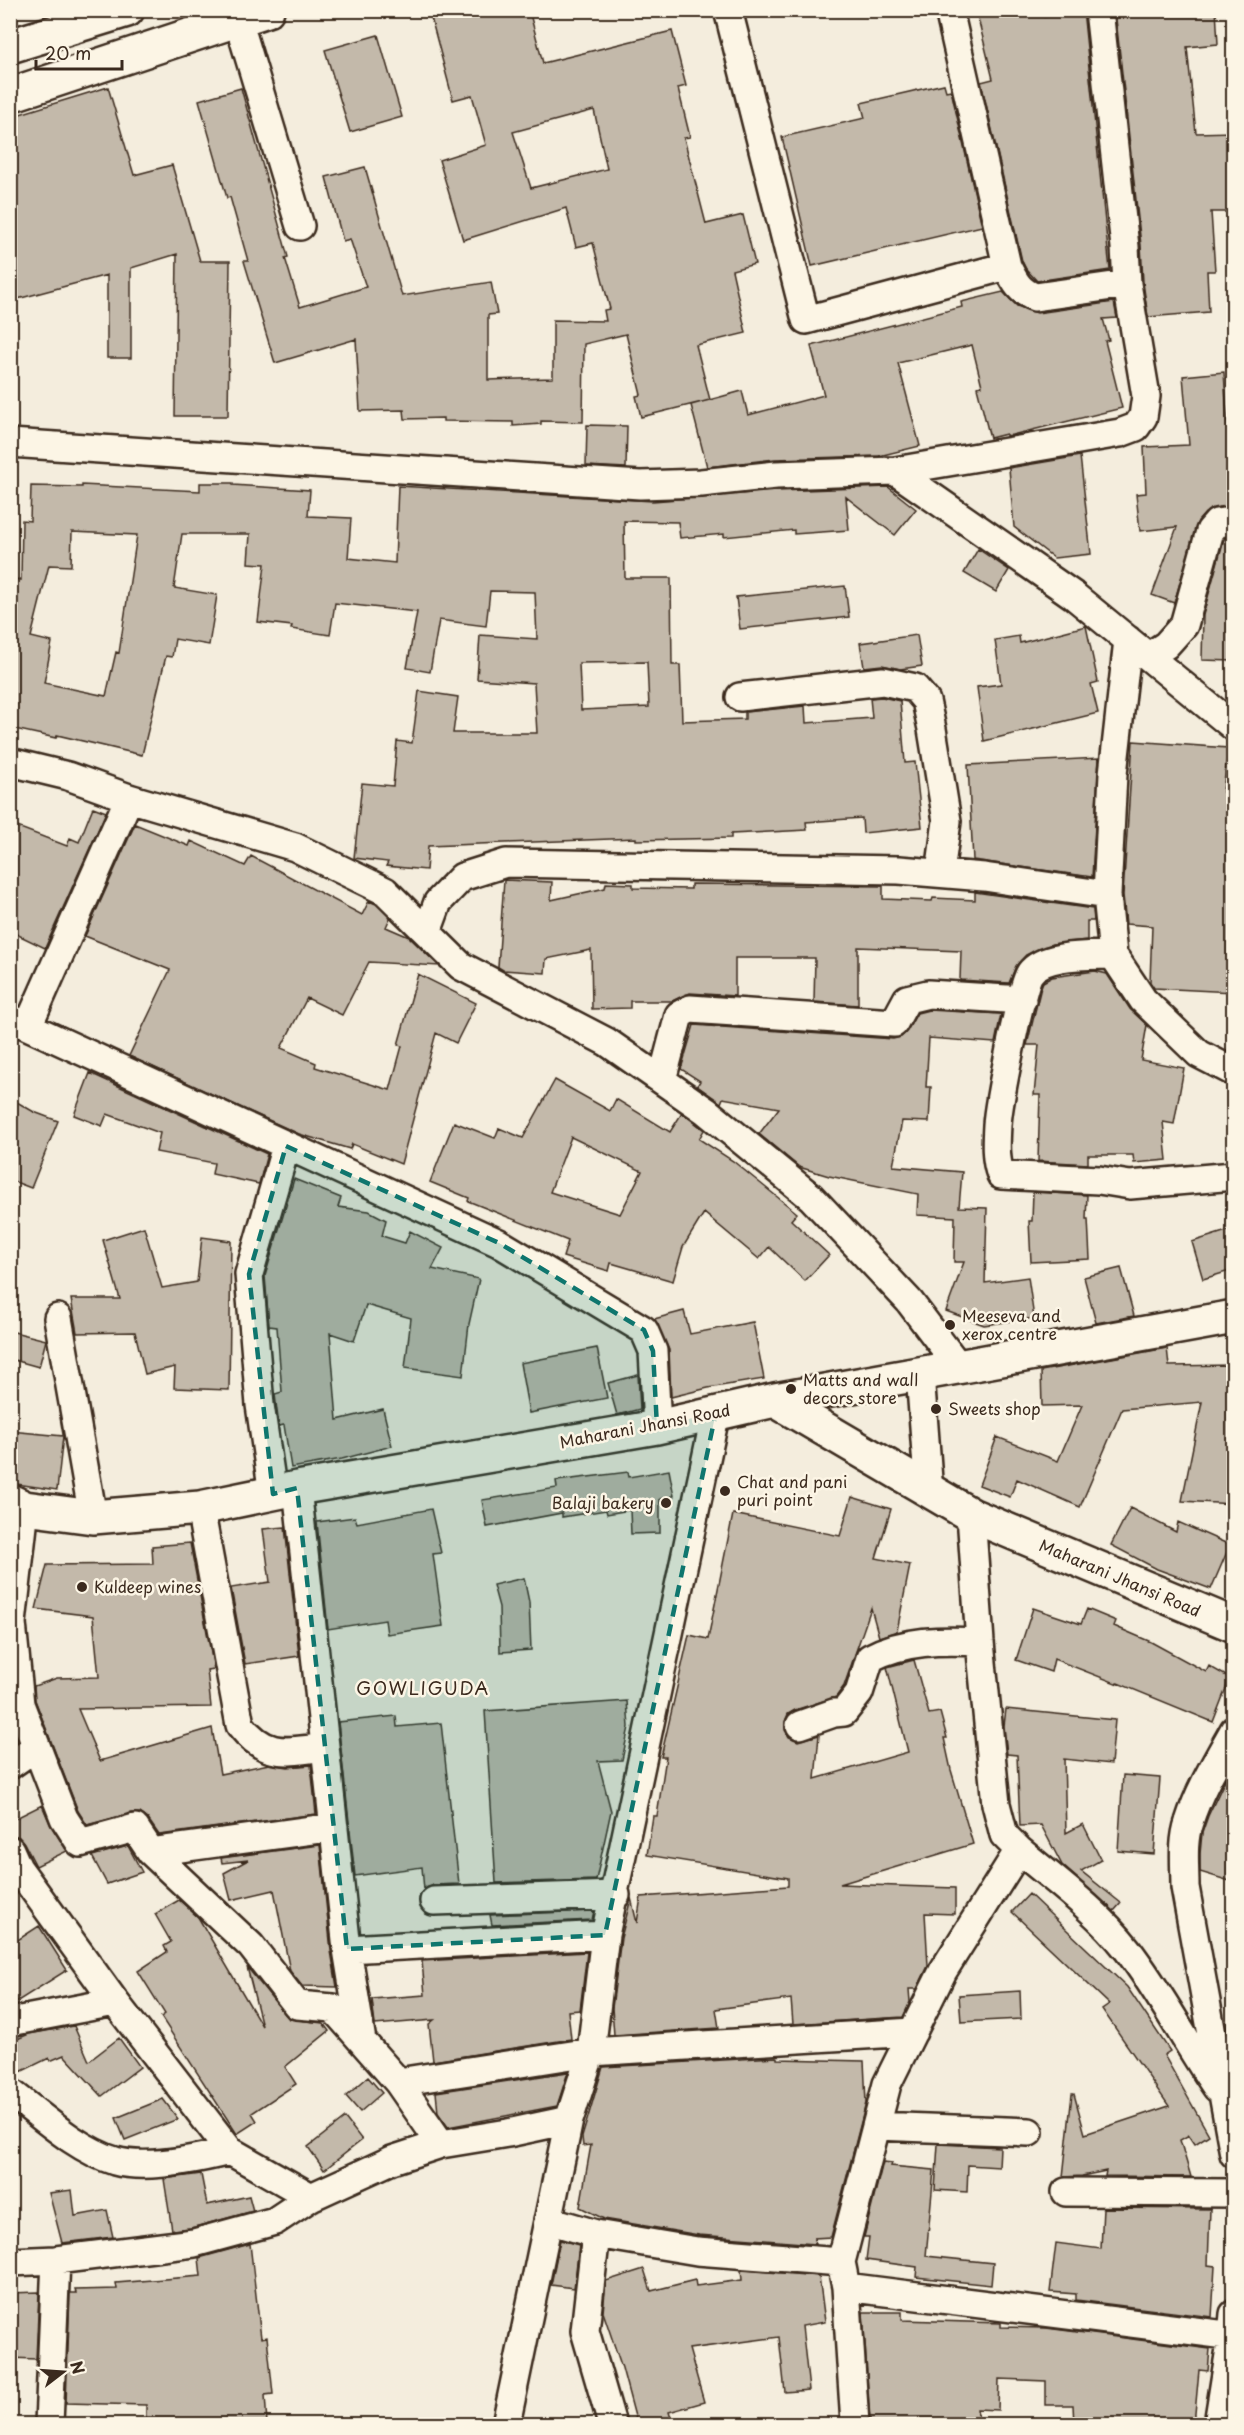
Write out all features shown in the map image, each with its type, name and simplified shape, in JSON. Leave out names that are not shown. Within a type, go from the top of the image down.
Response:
[{"type":"main road","points":[[10,46],[107,14]]},
{"type":"main road","points":[[10,95],[252,15]]},
{"type":"main road","points":[[775,1400],[1233,1317]]},
{"type":"main road","name":"Maharani Jhansi Road","points":[[18,1505],[93,1517],[200,1508],[285,1491],[657,1427],[775,1400],[970,1515],[1233,1625]]},
{"type":"street","points":[[728,10],[807,320],[1007,266]]},
{"type":"street","points":[[949,10],[1007,266],[1017,285],[1025,294],[1035,297],[1127,284]]},
{"type":"street","points":[[10,443],[640,485],[700,483],[776,475],[895,471],[1120,433],[1136,427],[1143,417],[1146,396],[1127,284],[1099,10]]},
{"type":"street","points":[[252,15],[300,226]]},
{"type":"street","points":[[895,471],[1073,595],[1233,727]]},
{"type":"street","points":[[1149,656],[1166,645],[1184,625],[1210,531],[1217,523],[1233,521]]},
{"type":"street","points":[[1128,640],[1113,774],[1107,895],[1113,955],[1143,1000],[1199,1054],[1233,1072]]},
{"type":"street","points":[[740,697],[883,681],[915,688],[926,701],[947,821],[940,873]]},
{"type":"street","points":[[10,762],[68,776],[129,798],[295,847],[385,891],[461,966],[607,1042],[706,1111],[811,1197],[909,1300],[959,1366]]},
{"type":"street","points":[[129,798],[19,1022],[499,1243],[644,1330],[653,1351],[657,1427]]},
{"type":"street","points":[[427,932],[438,902],[462,878],[506,863],[887,869],[984,877],[1107,895]]},
{"type":"street","points":[[1113,955],[1062,957],[1044,962],[1030,972],[1022,1000],[997,1124],[997,1165],[1001,1175],[1099,1180],[1130,1185],[1233,1176]]},
{"type":"street","points":[[662,1080],[679,1015],[690,1009],[894,1023],[907,999],[916,995],[1022,1000]]},
{"type":"street","points":[[286,1146],[249,1274],[260,1405],[285,1491],[324,1747],[347,1949],[363,2043]]},
{"type":"street","points":[[58,1318],[93,1517]]},
{"type":"street","points":[[920,1374],[929,1492]]},
{"type":"street","points":[[506,2424],[569,2120],[591,2052],[605,1935],[616,1894],[716,1412]]},
{"type":"street","points":[[18,1505],[12,1623],[20,1704],[64,1818],[80,1843],[135,1828],[151,1852],[250,1946],[297,2005],[333,2008],[398,2082],[441,2144]]},
{"type":"street","points":[[200,1508],[240,1725],[252,1741],[267,1749],[294,1751],[324,1747]]},
{"type":"street","points":[[970,1515],[996,1804],[1004,1835],[1086,1906],[1125,1947],[1151,1981],[1194,2055],[1223,2096]]},
{"type":"street","points":[[800,1725],[834,1713],[844,1712],[859,1693],[870,1658],[889,1647],[943,1640],[980,1642]]},
{"type":"street","points":[[1233,1730],[1188,1823],[1184,1852],[1185,1887],[1233,2154]]},
{"type":"street","points":[[10,1765],[36,1747]]},
{"type":"street","points":[[151,1852],[334,1827]]},
{"type":"street","points":[[10,1850],[18,1869],[115,2002],[230,2151],[311,2197]]},
{"type":"street","points":[[855,2424],[844,2275],[887,2084],[943,1971],[1019,1850]]},
{"type":"street","points":[[434,1901],[616,1894]]},
{"type":"street","points":[[347,1949],[605,1935]]},
{"type":"street","points":[[10,2022],[115,2002]]},
{"type":"street","points":[[398,2082],[591,2052],[913,2032]]},
{"type":"street","points":[[10,2092],[84,2147],[116,2161],[141,2164],[172,2162],[230,2151]]},
{"type":"street","points":[[10,2262],[56,2260],[194,2243],[275,2221],[311,2197],[392,2160],[441,2144],[569,2120]]},
{"type":"street","points":[[876,2126],[1029,2132]]},
{"type":"street","points":[[1066,2192],[1233,2193]]},
{"type":"street","points":[[548,2220],[596,2234],[844,2275],[1233,2328],[1218,2424]]},
{"type":"street","points":[[596,2234],[585,2331],[612,2424]]},
{"type":"street","points":[[49,2424],[56,2260]]},
{"type":"highlighted area","points":[[286,1146],[499,1243],[644,1330],[653,1351],[657,1427],[716,1412],[605,1935],[347,1949],[297,1488],[273,1494],[249,1274]]},
{"type":"building","points":[[429,10],[529,10],[543,63],[672,31],[686,86],[678,88],[690,137],[684,138],[706,224],[743,215],[755,264],[732,270],[746,333],[696,345],[710,400],[641,417],[636,396],[641,395],[626,334],[584,344],[583,422],[541,421],[541,424],[513,426],[513,422],[443,421],[443,418],[405,419],[404,410],[360,411],[356,339],[275,363],[244,261],[248,261],[230,197],[227,198],[199,100],[241,88],[300,307],[366,287],[350,239],[343,241],[326,177],[365,167],[402,296],[491,282],[497,314],[488,315],[488,380],[553,378],[553,320],[606,321],[604,310],[610,309],[593,243],[576,247],[566,208],[463,240],[439,160],[486,145],[472,95],[453,100]],"holes":[[[594,110],[607,169],[531,188],[513,132]]]},
{"type":"building","points":[[976,10],[1043,10],[1044,17],[1083,10],[1110,270],[1037,281],[1026,269],[1022,261],[981,82],[993,79]]},
{"type":"building","points":[[1115,10],[1216,10],[1218,44],[1187,47],[1196,133],[1233,132],[1233,212],[1211,212],[1215,271],[1207,271],[1209,312],[1148,317]]},
{"type":"building","points":[[378,35],[402,117],[350,132],[325,50]]},
{"type":"building","points":[[944,84],[946,91],[951,90],[982,226],[812,266],[782,137],[865,118],[861,103]]},
{"type":"building","points":[[108,87],[134,175],[172,165],[200,261],[230,261],[228,416],[175,416],[177,254],[131,268],[131,358],[107,358],[107,275],[10,301],[10,117]]},
{"type":"building","points":[[1003,292],[1017,306],[1037,313],[1114,302],[1117,318],[1103,319],[1109,340],[1105,341],[1122,408],[1012,435],[1006,436],[1006,434],[990,438],[977,387],[982,386],[972,345],[898,363],[920,446],[879,456],[775,459],[707,467],[691,405],[742,391],[748,415],[824,395],[811,346],[962,307],[961,302]]},
{"type":"building","points":[[1224,372],[1233,505],[1214,508],[1198,521],[1174,603],[1152,595],[1177,527],[1140,531],[1136,494],[1146,493],[1144,447],[1189,445],[1183,376]]},
{"type":"building","points":[[587,425],[627,426],[626,468],[586,466]]},
{"type":"building","points":[[1080,456],[1091,554],[1054,558],[1014,527],[1009,468]]},
{"type":"building","points":[[200,483],[233,483],[233,485],[310,490],[308,516],[351,518],[348,558],[395,563],[398,486],[653,501],[777,491],[888,487],[916,509],[895,535],[846,497],[849,530],[794,534],[794,530],[724,537],[724,534],[680,538],[678,522],[624,521],[625,578],[671,578],[672,665],[680,665],[682,721],[745,719],[745,712],[805,706],[806,723],[872,718],[870,698],[882,697],[900,701],[905,763],[915,762],[922,827],[863,833],[862,818],[806,822],[807,830],[731,834],[731,838],[636,840],[636,838],[428,846],[426,870],[386,866],[388,862],[354,858],[362,783],[393,786],[397,741],[412,743],[419,691],[458,697],[453,733],[537,733],[534,683],[477,679],[480,635],[537,639],[535,592],[490,591],[486,626],[439,620],[430,672],[407,668],[417,612],[335,603],[330,635],[291,629],[292,626],[258,622],[265,564],[248,563],[250,534],[182,534],[174,588],[217,595],[209,645],[175,639],[172,657],[166,656],[142,755],[57,735],[56,738],[10,728],[10,578],[21,580],[22,520],[30,521],[31,486],[82,487],[82,485],[200,491]],"holes":[[[72,532],[137,535],[119,653],[116,652],[106,696],[44,683],[52,642],[31,637],[49,565],[71,566]],[[647,662],[649,707],[581,710],[579,663]]]},
{"type":"building","points":[[1233,537],[1233,661],[1202,660],[1203,615],[1224,539]]},
{"type":"building","points":[[978,549],[1009,570],[996,592],[964,573]]},
{"type":"building","points":[[845,586],[849,617],[740,629],[736,597]]},
{"type":"building","points":[[1086,626],[1098,682],[1091,684],[1098,713],[984,741],[977,687],[1001,684],[995,640],[1019,636],[1020,643]]},
{"type":"building","points":[[917,635],[922,666],[900,669],[882,665],[864,667],[860,643]]},
{"type":"building","points":[[1133,741],[1228,748],[1223,792],[1233,793],[1233,992],[1154,988],[1150,982],[1152,926],[1126,924],[1123,895]]},
{"type":"building","points":[[1099,758],[1092,877],[973,860],[968,765]]},
{"type":"building","points":[[93,807],[106,812],[45,948],[10,931],[10,824],[67,846],[70,838],[79,842]]},
{"type":"building","points":[[135,824],[189,846],[191,841],[245,866],[251,856],[362,915],[369,901],[376,904],[390,918],[386,927],[409,937],[439,966],[369,962],[342,1015],[307,998],[281,1048],[316,1063],[315,1067],[390,1090],[402,1046],[398,1045],[418,974],[476,1003],[456,1043],[436,1033],[401,1164],[352,1144],[350,1149],[299,1134],[129,1056],[170,970],[85,936]]},
{"type":"building","points":[[504,880],[552,882],[551,900],[605,888],[606,883],[633,884],[633,888],[691,889],[691,884],[883,886],[883,899],[932,901],[933,898],[975,900],[975,892],[1093,909],[1094,921],[1087,921],[1087,940],[1052,944],[1026,955],[1016,966],[1009,983],[960,980],[961,951],[858,947],[858,1005],[814,1002],[815,958],[735,958],[735,996],[690,993],[672,1001],[630,1001],[630,1008],[592,1009],[591,950],[546,959],[545,973],[503,970],[498,967]]},
{"type":"building","points":[[1095,971],[1107,974],[1130,1009],[1147,1025],[1141,1060],[1184,1068],[1174,1124],[1163,1122],[1167,1160],[1134,1163],[1133,1155],[1088,1155],[1088,1164],[1038,1161],[1040,1095],[1034,1095],[1039,1045],[1027,1045],[1041,987],[1043,982],[1052,977]]},
{"type":"building","points":[[929,1010],[1001,1014],[995,1043],[929,1038],[926,1087],[931,1087],[929,1122],[902,1121],[893,1166],[962,1172],[959,1207],[987,1208],[985,1283],[1028,1277],[1034,1318],[984,1325],[946,1311],[964,1262],[954,1262],[955,1217],[917,1215],[918,1194],[829,1176],[799,1167],[759,1134],[779,1108],[723,1098],[721,1103],[697,1086],[700,1081],[681,1069],[694,1025],[893,1039],[901,1037],[907,1031],[917,1013]]},
{"type":"building","points":[[90,1073],[267,1154],[259,1184],[212,1174],[214,1163],[156,1152],[160,1133],[107,1114],[102,1126],[74,1115]]},
{"type":"building","points":[[555,1080],[610,1111],[616,1099],[670,1132],[682,1113],[704,1130],[699,1139],[733,1161],[797,1213],[791,1220],[829,1255],[805,1281],[769,1247],[759,1259],[704,1213],[683,1247],[673,1281],[611,1263],[609,1271],[563,1257],[568,1241],[468,1201],[469,1198],[430,1182],[454,1122],[495,1138],[499,1128],[523,1138]],"holes":[[[571,1137],[642,1171],[620,1214],[550,1192]]]},
{"type":"building","points":[[10,1098],[34,1112],[58,1121],[31,1188],[10,1180]]},
{"type":"building","points":[[294,1179],[341,1198],[338,1207],[369,1211],[386,1220],[382,1236],[405,1243],[410,1231],[443,1248],[432,1269],[479,1279],[469,1324],[463,1376],[405,1368],[411,1318],[366,1305],[354,1341],[330,1333],[337,1420],[383,1409],[392,1446],[342,1459],[291,1468],[284,1425],[279,1426],[275,1394],[282,1392],[277,1327],[269,1326],[265,1276]]},
{"type":"building","points":[[1033,1192],[1087,1195],[1086,1219],[1088,1219],[1090,1259],[1031,1262],[1029,1221],[1032,1221]]},
{"type":"building","points":[[144,1227],[162,1288],[197,1282],[202,1237],[231,1241],[229,1390],[174,1388],[175,1367],[145,1374],[135,1332],[77,1333],[71,1299],[120,1299],[103,1240]]},
{"type":"building","points":[[1233,1229],[1233,1270],[1203,1279],[1192,1242]]},
{"type":"building","points":[[1121,1268],[1134,1316],[1096,1323],[1084,1277]]},
{"type":"building","points":[[684,1311],[690,1334],[753,1322],[764,1379],[708,1388],[671,1397],[669,1350],[654,1319]]},
{"type":"building","points":[[10,1331],[46,1340],[39,1367],[10,1359]]},
{"type":"building","points":[[597,1348],[607,1398],[529,1413],[520,1363]]},
{"type":"building","points":[[1167,1348],[1169,1366],[1233,1365],[1233,1504],[1182,1501],[1202,1402],[1122,1409],[1080,1507],[1017,1479],[1010,1497],[979,1485],[997,1437],[1058,1461],[1082,1405],[1042,1406],[1041,1371]]},
{"type":"building","points":[[638,1375],[640,1409],[617,1415],[608,1383]]},
{"type":"building","points":[[10,1431],[63,1436],[57,1490],[10,1483]]},
{"type":"building","points":[[669,1470],[674,1496],[660,1499],[660,1533],[631,1534],[630,1510],[607,1514],[606,1510],[562,1517],[562,1513],[487,1527],[482,1500],[557,1488],[556,1481],[628,1472],[629,1477]]},
{"type":"building","points":[[852,1497],[891,1509],[876,1558],[910,1565],[897,1631],[879,1637],[871,1608],[844,1686],[836,1697],[788,1714],[785,1730],[789,1737],[798,1741],[819,1735],[815,1779],[908,1752],[887,1667],[914,1660],[929,1714],[940,1712],[947,1738],[944,1738],[951,1770],[973,1844],[840,1884],[955,1888],[955,1914],[925,1913],[928,1966],[917,1989],[909,1989],[910,2002],[903,2017],[793,2024],[791,1999],[716,2009],[719,2028],[614,2035],[612,2008],[621,1938],[631,1898],[637,1923],[641,1897],[788,1886],[788,1878],[647,1855],[653,1816],[657,1816],[666,1757],[661,1757],[689,1635],[708,1639],[733,1514],[840,1536]]},
{"type":"building","points":[[1130,1508],[1176,1532],[1178,1522],[1230,1545],[1211,1589],[1157,1569],[1111,1545]]},
{"type":"building","points":[[431,1509],[441,1553],[433,1554],[443,1626],[387,1634],[385,1620],[328,1629],[317,1522],[355,1517],[357,1523]]},
{"type":"building","points":[[285,1527],[299,1656],[245,1664],[231,1588],[270,1582],[263,1529]]},
{"type":"building","points":[[190,1543],[214,1669],[207,1670],[211,1707],[78,1709],[100,1761],[212,1728],[220,1774],[269,1764],[288,1767],[311,1765],[316,1814],[159,1835],[148,1819],[140,1813],[131,1813],[87,1825],[78,1811],[35,1700],[34,1686],[57,1678],[99,1677],[93,1616],[36,1609],[47,1565],[153,1564],[152,1546]]},
{"type":"building","points":[[524,1578],[529,1602],[531,1650],[500,1652],[499,1607],[493,1585]]},
{"type":"building","points":[[1033,1608],[1081,1624],[1087,1609],[1116,1621],[1114,1626],[1151,1642],[1206,1672],[1209,1666],[1230,1678],[1213,1722],[1054,1659],[1051,1672],[1016,1660]]},
{"type":"building","points":[[627,1701],[629,1727],[622,1760],[598,1761],[611,1811],[596,1880],[496,1883],[485,1711]]},
{"type":"building","points":[[1006,1709],[1115,1720],[1111,1764],[1064,1759],[1066,1833],[1083,1824],[1101,1860],[1081,1871],[1121,1903],[1114,1911],[1062,1865],[1041,1825],[1020,1826],[1017,1755],[1007,1754],[1004,1726]]},
{"type":"building","points":[[396,1716],[397,1727],[441,1723],[459,1884],[433,1885],[424,1890],[422,1867],[355,1876],[338,1722]]},
{"type":"building","points":[[1233,1763],[1233,1882],[1200,1872],[1200,1854],[1202,1833],[1208,1816]]},
{"type":"building","points":[[1123,1775],[1160,1778],[1154,1854],[1118,1851]]},
{"type":"building","points":[[42,1805],[51,1826],[67,1851],[36,1866],[24,1843],[19,1837],[10,1834],[10,1821]]},
{"type":"building","points":[[320,1845],[337,1987],[302,1986],[290,1971],[274,1890],[231,1900],[224,1873],[248,1860],[222,1863],[221,1858]]},
{"type":"building","points":[[128,1846],[142,1872],[107,1884],[92,1856]]},
{"type":"building","points":[[1029,1894],[1127,1987],[1170,2051],[1164,2055],[1209,2135],[1195,2144],[1189,2135],[1180,2140],[1191,2177],[1105,2176],[1106,2171],[1063,2177],[1072,2094],[1074,2094],[1085,2134],[1169,2106],[1102,2009],[1109,2004],[1012,1912]]},
{"type":"building","points":[[179,1900],[198,1917],[262,2026],[247,1967],[289,2019],[323,2023],[329,2031],[285,2067],[296,2084],[252,2113],[257,2121],[237,2134],[161,2017],[165,2014],[138,1971],[167,1952],[164,1946],[171,1942],[155,1914]]},
{"type":"building","points":[[594,1911],[592,1920],[492,1925],[490,1915]]},
{"type":"building","points":[[39,1926],[67,1970],[10,2006],[10,1945]]},
{"type":"building","points":[[587,1952],[580,2010],[568,2011],[571,2039],[433,2061],[429,2024],[434,2020],[375,2025],[372,1999],[425,1995],[422,1961]]},
{"type":"building","points":[[1020,1991],[1021,2019],[961,2022],[959,1995]]},
{"type":"building","points":[[74,2026],[89,2061],[119,2038],[140,2067],[102,2096],[64,2055],[50,2061],[49,2058],[10,2077],[10,2042],[29,2034]]},
{"type":"building","points":[[777,2057],[777,2059],[864,2061],[866,2103],[831,2237],[814,2238],[815,2244],[699,2235],[604,2219],[580,2207],[591,2145],[583,2146],[582,2137],[603,2067]]},
{"type":"building","points":[[568,2072],[557,2106],[448,2127],[438,2113],[436,2092]]},
{"type":"building","points":[[368,2077],[382,2093],[360,2112],[346,2096]]},
{"type":"building","points":[[163,2099],[178,2119],[125,2140],[116,2118]]},
{"type":"building","points":[[345,2118],[362,2140],[324,2170],[308,2147]]},
{"type":"building","points":[[938,2144],[1000,2147],[999,2167],[968,2165],[967,2192],[935,2190]]},
{"type":"building","points":[[883,2162],[892,2163],[891,2166],[934,2170],[926,2256],[993,2263],[991,2285],[916,2277],[917,2267],[866,2260],[869,2237],[864,2237]]},
{"type":"building","points":[[201,2174],[207,2205],[249,2196],[253,2211],[191,2228],[172,2230],[164,2179]]},
{"type":"building","points":[[72,2190],[75,2216],[107,2210],[113,2237],[62,2243],[49,2193]]},
{"type":"building","points":[[1103,2208],[1210,2209],[1208,2265],[1215,2266],[1212,2317],[1076,2300],[1076,2294],[1050,2292],[1056,2243],[1101,2249]]},
{"type":"building","points":[[560,2240],[579,2245],[574,2288],[551,2285]]},
{"type":"building","points":[[250,2244],[261,2338],[267,2337],[273,2394],[265,2395],[267,2424],[146,2424],[146,2405],[66,2403],[70,2293],[76,2293],[75,2290],[117,2289],[116,2283],[201,2276],[199,2258]]},
{"type":"building","points":[[644,2269],[651,2291],[695,2280],[696,2286],[742,2280],[741,2270],[819,2276],[825,2322],[802,2326],[809,2390],[785,2392],[779,2337],[689,2349],[704,2402],[669,2412],[673,2424],[637,2424],[622,2368],[603,2312],[606,2281]]},
{"type":"building","points":[[39,2292],[36,2359],[10,2358],[10,2293]]},
{"type":"building","points":[[863,2312],[902,2312],[902,2320],[1001,2323],[1001,2327],[1046,2328],[1210,2349],[1208,2371],[1199,2370],[1194,2424],[1074,2424],[1073,2405],[1046,2405],[1046,2381],[999,2379],[998,2410],[977,2409],[979,2424],[870,2424]]},
{"type":"place","name":"Meeseva and xerox centre","points":[[950,1325]]},
{"type":"place","name":"Matts and wall decors store","points":[[791,1389]]},
{"type":"place","name":"Sweets shop","points":[[936,1409]]},
{"type":"place","name":"Chat and pani puri point","points":[[725,1491]]},
{"type":"place","name":"Balaji bakery","points":[[666,1503]]},
{"type":"place","name":"Kuldeep wines","points":[[82,1587]]},
{"type":"district","name":"GOWLIGUDA","points":[[423,1689]]}]
